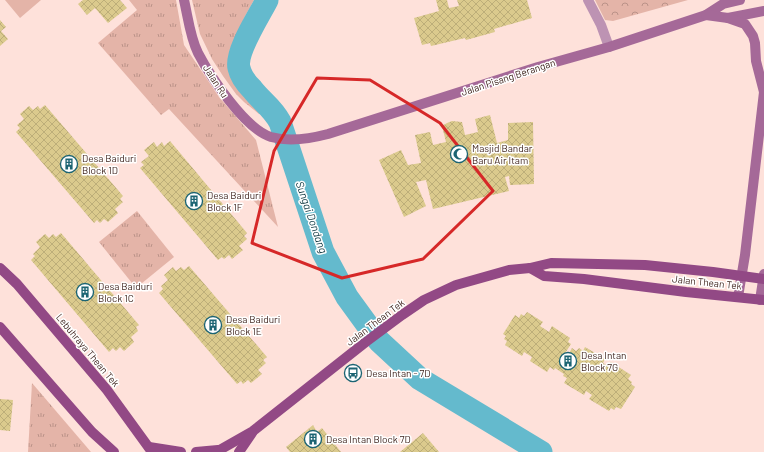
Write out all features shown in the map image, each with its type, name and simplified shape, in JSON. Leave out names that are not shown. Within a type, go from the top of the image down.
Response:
[{"type":"main road","name":"Jalan Thean Tek","points":[[217,451],[253,431],[367,341],[424,300],[456,285],[509,270],[530,268],[551,263],[645,265],[742,276],[764,277]]},
{"type":"main road","name":"Lebuhraya Thean Tek","points":[[0,268],[17,284],[107,390],[150,450]]},
{"type":"main road","name":"Jalan Thean Tek","points":[[530,268],[544,276],[584,279],[762,300]]},
{"type":"main road","points":[[0,327],[92,432],[113,452]]},
{"type":"main road","name":"Jalan Thean Tek","points":[[239,452],[253,431]]},
{"type":"main road","points":[[150,450],[180,452]]},
{"type":"main road","points":[[196,452],[217,451]]},
{"type":"street","name":"Jalan Ru","points":[[184,0],[192,39],[198,52],[228,100],[255,128],[270,136],[296,140],[309,139]]},
{"type":"street","points":[[588,0],[601,25],[609,47]]},
{"type":"street","name":"Jalan Pisang Berangan","points":[[309,139],[538,67],[609,47],[706,15],[723,4],[740,0]]},
{"type":"street","name":"Jalan Pisang Berangan","points":[[706,15],[728,18],[764,10]]},
{"type":"street","points":[[728,18],[745,24],[753,36],[756,60],[764,92],[742,276],[738,297]]},
{"type":"street","points":[[762,300],[764,277]]},
{"type":"highlighted area","points":[[317,78],[370,80],[440,123],[493,191],[423,259],[342,278],[252,243],[274,151]]},
{"type":"green space","points":[[5,0],[41,0],[20,18]]},
{"type":"green space","points":[[129,0],[176,0],[184,45],[219,97],[256,140],[278,227],[169,109],[161,115],[98,43],[137,10]]},
{"type":"green space","points":[[192,0],[254,0],[244,18],[230,60],[231,72],[248,92],[272,113],[259,114],[236,94],[223,76],[212,59],[200,34]]},
{"type":"green space","points":[[595,0],[688,0],[613,21],[605,20]]},
{"type":"green space","points":[[137,211],[174,257],[136,288],[99,242]]},
{"type":"green space","points":[[32,383],[91,452],[28,452]]},
{"type":"building","points":[[83,0],[120,0],[127,8],[108,23],[95,8],[87,15],[78,4]]},
{"type":"building","points":[[436,0],[447,0],[449,8],[459,6],[457,0],[527,0],[532,18],[494,29],[495,32],[466,40],[465,38],[431,46],[430,43],[422,45],[414,18],[439,11]]},
{"type":"building","points":[[0,20],[6,27],[1,31],[8,39],[0,46]]},
{"type":"building","name":"Desa Baiduri Block 1D","points":[[45,105],[123,196],[120,199],[123,202],[115,209],[118,213],[108,222],[104,219],[100,223],[97,220],[94,223],[16,132],[20,128],[17,125],[24,119],[20,114],[29,106],[33,110],[38,106],[40,109]]},
{"type":"building","name":"Masjid Bandar Baru Air Itam","points":[[490,115],[497,143],[508,140],[508,123],[533,122],[534,184],[510,185],[509,176],[505,177],[509,191],[433,209],[426,180],[416,182],[426,206],[404,217],[379,160],[401,150],[408,165],[421,163],[415,135],[430,132],[433,145],[446,142],[442,126],[452,121],[462,122],[465,135],[478,132],[475,119]]},
{"type":"building","name":"Desa Baiduri Block 1F","points":[[170,141],[247,233],[244,236],[247,239],[239,246],[243,250],[232,259],[229,255],[224,259],[222,257],[218,260],[140,168],[144,165],[141,162],[149,156],[144,150],[154,142],[157,147],[162,142],[164,146]]},
{"type":"building","name":"Desa Baiduri Block 1C","points":[[61,233],[139,325],[136,327],[138,331],[131,337],[134,342],[124,351],[120,347],[116,351],[113,348],[109,352],[31,260],[35,256],[33,254],[40,247],[36,242],[45,234],[49,238],[53,234],[56,237]]},
{"type":"building","name":"Desa Baiduri Block 1E","points":[[189,266],[267,357],[263,360],[266,363],[258,370],[262,374],[251,383],[248,380],[243,384],[241,381],[237,384],[159,293],[163,289],[161,286],[168,280],[164,275],[173,267],[176,271],[181,267],[184,270]]},
{"type":"building","name":"Desa Intan Block 7G","points":[[527,312],[543,322],[540,326],[549,332],[552,326],[570,338],[568,342],[571,344],[564,355],[567,357],[572,348],[576,351],[579,348],[583,351],[585,347],[605,359],[603,363],[608,366],[611,362],[631,375],[628,379],[635,387],[621,409],[616,407],[614,410],[611,408],[609,411],[589,399],[592,395],[586,391],[584,395],[564,383],[567,378],[555,368],[554,370],[550,367],[547,372],[530,361],[532,357],[524,352],[522,356],[505,345],[507,341],[504,339],[506,336],[503,334],[515,315],[519,318],[521,314],[524,316]]},
{"type":"building","points":[[0,399],[13,400],[10,431],[0,430]]},
{"type":"building","name":"Desa Intan Block 7D","points":[[313,425],[317,432],[322,428],[341,452],[290,452],[286,447]]},
{"type":"building","points":[[423,433],[439,452],[400,452]]},
{"type":"waterway","name":"Sungai Dondang","points":[[267,0],[244,44],[239,61],[239,68],[246,82],[274,112],[280,122],[323,252],[347,297],[379,341],[420,379],[541,452]]},
{"type":"place","name":"Masjid Bandar Baru Air Itam","points":[[459,154]]},
{"type":"place","name":"Desa Baiduri Block 1D","points":[[69,164]]},
{"type":"place","name":"Desa Baiduri Block 1F","points":[[194,201]]},
{"type":"place","name":"Desa Baiduri Block 1C","points":[[85,292]]},
{"type":"place","name":"Desa Baiduri Block 1E","points":[[213,325]]},
{"type":"place","name":"Desa Intan Block 7G","points":[[568,361]]},
{"type":"place","name":"Desa Intan - 7D","points":[[353,373]]},
{"type":"place","name":"Desa Intan Block 7D","points":[[313,439]]}]
